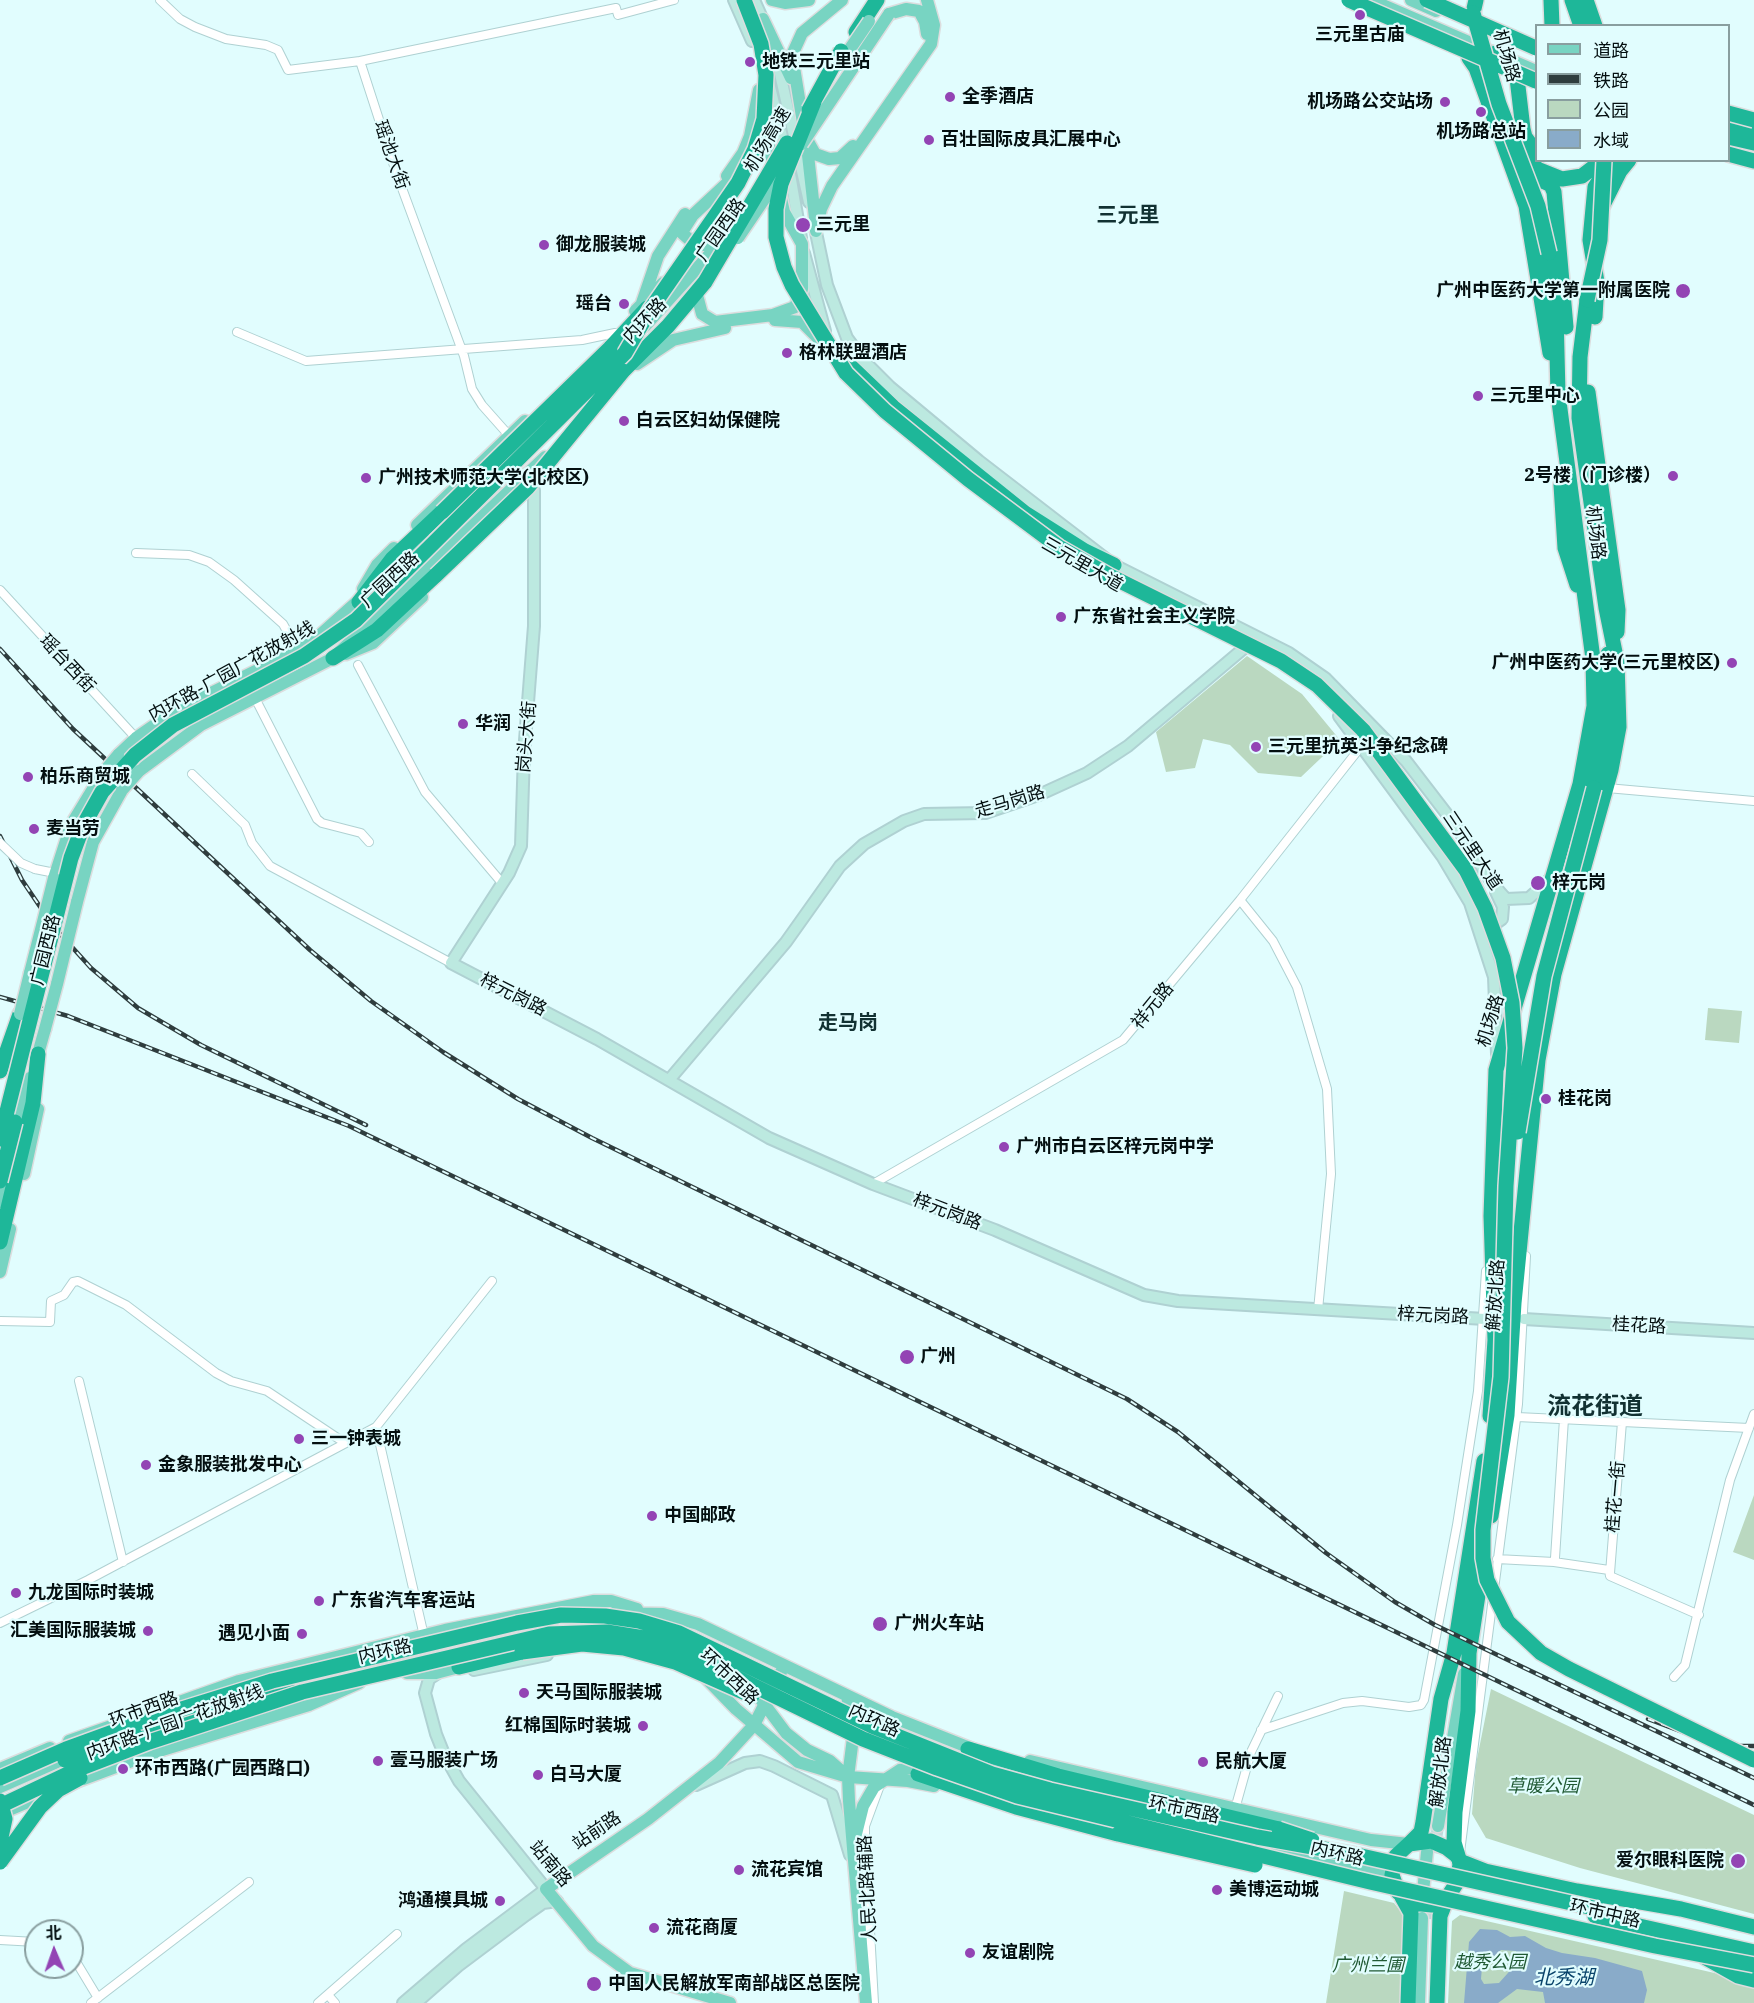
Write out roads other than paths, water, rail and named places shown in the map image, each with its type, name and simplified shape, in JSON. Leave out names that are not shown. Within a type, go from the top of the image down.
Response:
[{"type":"highway","points":[[359,602],[392,559],[610,348],[678,272],[745,171],[764,119],[766,90],[763,55],[757,31],[744,0]]},
{"type":"highway","points":[[1349,0],[1535,81]]},
{"type":"highway","points":[[1427,0],[1470,7]]},
{"type":"highway","points":[[1435,0],[1470,7],[1535,47]]},
{"type":"highway","points":[[1551,0],[1552,24]]},
{"type":"highway","points":[[1572,0],[1580,24]]},
{"type":"highway","points":[[1586,0],[1594,24]]},
{"type":"highway","name":"机场高速","points":[[695,295],[722,256],[790,137],[814,102],[841,51],[880,3]]},
{"type":"highway","name":"机场路","points":[[1470,7],[1505,120],[1538,206],[1549,253],[1556,312],[1558,394],[1566,453],[1561,486],[1565,548],[1570,567],[1584,600],[1594,671],[1593,720],[1580,784],[1539,932],[1497,1070]]},
{"type":"highway","points":[[1496,53],[1517,78],[1526,137],[1535,150]]},
{"type":"highway","points":[[1469,58],[1476,68],[1521,190],[1530,224],[1558,394]]},
{"type":"highway","points":[[814,102],[784,171],[775,218],[776,237],[784,267],[803,305],[838,363],[866,393],[1011,513],[1093,567],[1281,661],[1330,696],[1363,730],[1447,842],[1476,889],[1490,918],[1503,958],[1512,1003],[1515,1048],[1503,1266],[1501,1377],[1483,1544],[1488,1580],[1498,1606],[1516,1631],[1550,1658],[1754,1760]]},
{"type":"highway","points":[[1730,124],[1754,117]]},
{"type":"highway","points":[[1505,120],[1521,150],[1537,169],[1562,179],[1582,176],[1601,162]]},
{"type":"highway","points":[[1730,124],[1754,128]]},
{"type":"highway","points":[[1730,124],[1754,143]]},
{"type":"highway","points":[[1730,150],[1754,156]]},
{"type":"highway","points":[[1730,155],[1754,162]]},
{"type":"highway","points":[[1730,159],[1754,162]]},
{"type":"highway","name":"机场路","points":[[1563,941],[1601,788],[1619,727],[1619,688],[1615,647],[1606,608],[1596,496],[1579,418],[1580,357],[1587,300],[1600,240],[1604,162]]},
{"type":"highway","points":[[1615,162],[1606,170],[1595,187],[1590,240],[1596,271],[1597,299],[1588,394],[1596,496],[1618,610],[1615,647]]},
{"type":"highway","points":[[1603,205],[1617,176],[1628,162]]},
{"type":"highway","points":[[1521,190],[1533,182],[1543,181],[1551,185],[1554,192],[1565,294],[1568,364],[1579,418]]},
{"type":"highway","name":"内环路-广园广花放射线","points":[[0,1139],[71,858],[83,826],[109,783],[135,755],[173,725],[304,656],[356,620],[617,363],[678,272]]},
{"type":"highway","name":"内环路","points":[[629,369],[695,295]]},
{"type":"highway","points":[[803,305],[836,351],[875,391],[1025,513],[1084,551],[1114,565]]},
{"type":"highway","points":[[333,658],[377,630],[528,487],[629,369]]},
{"type":"highway","name":"内环路-广园广花放射线","points":[[0,1181],[81,861],[96,823],[116,790],[148,756],[182,731],[313,663],[353,634],[629,369]]},
{"type":"highway","points":[[1503,1266],[1522,1099],[1537,1011],[1559,914],[1601,788],[1606,706],[1606,608]]},
{"type":"highway","points":[[1539,932],[1545,944],[1556,945],[1563,941]]},
{"type":"highway","name":"解放北路","points":[[1409,1844],[1422,1827],[1441,1699],[1462,1653],[1505,1433],[1529,1132],[1546,1006],[1563,941]]},
{"type":"highway","points":[[0,1071],[20,1014]]},
{"type":"highway","points":[[0,1242],[35,1092],[38,1053]]},
{"type":"highway","points":[[1497,1070],[1514,1059],[1522,1058],[1530,1060],[1537,1067]]},
{"type":"highway","name":"解放北路","points":[[1459,1859],[1454,1833],[1467,1711],[1462,1653],[1490,1415],[1495,1340],[1491,1237],[1497,1070]]},
{"type":"highway","name":"内环路","points":[[0,1778],[97,1738],[242,1689],[493,1628],[543,1618],[588,1615],[639,1621],[679,1633],[893,1736],[992,1774],[1255,1840],[1361,1859],[1596,1912],[1754,1944]]},
{"type":"highway","name":"内环路","points":[[0,1806],[76,1770],[209,1720],[302,1692],[401,1671],[549,1634],[584,1631],[618,1633],[658,1642],[690,1654],[863,1738],[957,1776],[1036,1801],[1370,1882],[1655,1946],[1754,1965]]},
{"type":"highway","points":[[0,1787],[76,1756],[219,1708],[357,1677],[462,1644]]},
{"type":"highway","points":[[459,1667],[522,1652],[582,1644],[642,1651],[688,1667],[776,1706],[863,1738]]},
{"type":"highway","name":"内环路-广园广花放射线","points":[[0,1862],[40,1807],[72,1782],[192,1734],[401,1671]]},
{"type":"highway","points":[[968,1749],[1058,1776],[1279,1829],[1361,1859]]},
{"type":"highway","points":[[918,1774],[1036,1813],[1252,1864],[1370,1882]]},
{"type":"highway","points":[[0,1800],[5,1818],[0,1842]]},
{"type":"highway","points":[[1255,1840],[1596,1912],[1754,1952]]},
{"type":"highway","points":[[1408,2003],[1411,1913],[1395,1888],[1392,1875],[1396,1856],[1409,1844],[1421,1840],[1435,1842],[1459,1859],[1456,1884],[1440,1916],[1437,2003]]},
{"type":"highway","name":"环市中路","points":[[1459,1859],[1485,1871],[1577,1892],[1668,1907],[1754,1927]]},
{"type":"highway","points":[[1577,1892],[1754,1936]]},
{"type":"highway","points":[[1402,1897],[1411,1903],[1424,1906],[1436,1904],[1447,1898]]},
{"type":"highway","name":"环市中路","points":[[1447,1898],[1706,1958],[1754,1972]]},
{"type":"highway","points":[[1655,1946],[1754,1972]]},
{"type":"highway","points":[[1706,1958],[1738,1976],[1754,1980]]},
{"type":"main road","points":[[772,0],[786,3],[809,0]]},
{"type":"main road","points":[[816,231],[814,190],[792,55],[797,42],[816,19],[842,0]]},
{"type":"main road","name":"广园西路","points":[[880,3],[900,0]]},
{"type":"main road","points":[[816,231],[823,202],[832,186],[931,44],[934,26],[927,0]]},
{"type":"main road","points":[[1341,0],[1469,58]]},
{"type":"main road","points":[[1411,0],[1535,54]]},
{"type":"main road","points":[[1376,2],[1408,30],[1436,28],[1469,58]]},
{"type":"main road","points":[[1376,2],[1535,71]]},
{"type":"main road","points":[[805,136],[815,154],[829,159],[840,158],[851,149],[924,42],[927,28],[919,12],[880,3]]},
{"type":"main road","name":"广园西路","points":[[0,1111],[14,1053],[20,1014],[55,876],[71,825],[102,774],[136,738],[180,708],[297,649],[331,627],[593,379],[666,304],[718,245],[880,3]]},
{"type":"main road","name":"广园西路","points":[[695,295],[729,252],[880,3]]},
{"type":"main road","points":[[763,19],[796,90]]},
{"type":"main road","points":[[642,304],[652,269],[675,228],[688,212],[730,173],[743,153],[757,104],[760,57]]},
{"type":"main road","points":[[1730,109],[1754,117]]},
{"type":"main road","points":[[695,295],[702,314],[715,322],[791,310],[801,296],[802,244],[784,212],[769,141],[762,135],[757,136],[733,180],[686,224],[683,234],[691,241],[704,245],[718,245]]},
{"type":"main road","points":[[359,602],[367,581],[384,558],[680,267],[718,245]]},
{"type":"main road","name":"广园西路","points":[[0,1202],[93,842],[122,790],[139,771],[192,731],[333,658],[588,414],[629,369],[663,345],[681,336],[786,319],[802,322],[809,327],[836,365]]},
{"type":"main road","points":[[537,434],[557,390]]},
{"type":"main road","points":[[333,658],[364,648],[382,635],[534,490],[572,442],[588,414]]},
{"type":"main road","points":[[484,515],[521,502]]},
{"type":"main road","points":[[180,708],[180,724],[192,731]]},
{"type":"main road","points":[[0,1272],[38,1112],[40,1085],[38,1053]]},
{"type":"main road","points":[[0,1769],[101,1728],[239,1681],[540,1609],[585,1602],[709,1652],[736,1670],[780,1727],[797,1743],[830,1761],[848,1777]]},
{"type":"main road","points":[[609,1638],[610,1612]]},
{"type":"main road","name":"环市西路","points":[[0,1787],[106,1742],[254,1693],[331,1672],[610,1612],[643,1612],[685,1620],[728,1638],[892,1717],[968,1749],[1351,1836],[1389,1844],[1409,1844]]},
{"type":"main road","name":"环市西路","points":[[0,1800],[94,1758],[357,1677],[401,1671],[546,1641],[609,1638],[643,1644],[672,1653],[693,1665],[736,1709],[798,1762],[848,1777],[884,1779],[895,1772],[915,1766],[957,1767],[1075,1804],[1235,1839],[1255,1840],[1270,1848],[1288,1852],[1361,1859],[1392,1875]]},
{"type":"main road","points":[[691,1643],[728,1638]]},
{"type":"main road","points":[[709,1652],[747,1647]]},
{"type":"main road","points":[[736,1670],[747,1647]]},
{"type":"main road","name":"解放北路","points":[[1434,1826],[1449,1716],[1462,1653]]},
{"type":"main road","name":"站前路","points":[[546,1889],[686,1790],[718,1763],[754,1725],[766,1707],[784,1665]]},
{"type":"main road","points":[[401,1671],[436,1673],[459,1667]]},
{"type":"main road","points":[[0,1814],[98,1773],[182,1744],[309,1705],[357,1677]]},
{"type":"main road","points":[[847,1696],[854,1730],[848,1777],[855,1870],[866,1950],[866,2003]]},
{"type":"main road","points":[[892,1717],[886,1718],[881,1724],[883,1734],[889,1739],[957,1767]]},
{"type":"main road","points":[[101,1728],[106,1742]]},
{"type":"main road","points":[[178,1731],[182,1744]]},
{"type":"main road","points":[[968,1749],[993,1765],[1050,1782],[1291,1837],[1361,1859],[1409,1844]]},
{"type":"main road","points":[[94,1758],[98,1773]]},
{"type":"main road","points":[[853,1846],[868,1794],[884,1779],[957,1767]]},
{"type":"main road","points":[[918,1774],[948,1779],[1086,1820],[1266,1861],[1402,1897]]},
{"type":"main road","points":[[884,1779],[929,1785],[1027,1816],[1127,1843],[1191,1855],[1231,1853]]},
{"type":"main road","points":[[1291,1837],[1323,1829]]},
{"type":"main road","points":[[1351,1836],[1368,1845],[1361,1859]]},
{"type":"main road","points":[[1231,1853],[1235,1839]]},
{"type":"main road","points":[[1249,1857],[1255,1840]]},
{"type":"main road","points":[[1266,1861],[1270,1848]]},
{"type":"main road","points":[[1285,1866],[1288,1852]]},
{"type":"main road","points":[[1427,1892],[1430,1852]]},
{"type":"main road","name":"站南路","points":[[546,1889],[593,1946],[630,1973],[730,2003]]},
{"type":"main road","points":[[1419,2003],[1426,1919],[1427,2003]]},
{"type":"street","points":[[160,0],[176,16],[195,27],[226,39],[266,45],[278,50],[288,70],[360,61],[616,8],[618,15],[674,0]]},
{"type":"street","name":"三元里大道","points":[[734,0],[760,57],[778,117],[802,244],[836,365],[851,384],[893,423],[1045,545],[1103,580],[1243,649],[1311,690],[1335,712],[1363,744],[1452,870],[1474,913],[1494,977],[1497,1010],[1497,1070]]},
{"type":"street","name":"三元里大道","points":[[754,0],[763,19],[782,79],[833,304],[848,338],[864,362],[890,387],[967,451],[1114,565],[1300,659],[1345,696],[1399,753],[1432,793],[1492,884],[1506,899],[1529,898],[1547,883],[1558,864]]},
{"type":"street","points":[[760,57],[769,141]]},
{"type":"street","name":"瑶池大街","points":[[360,61],[477,399],[521,449]]},
{"type":"street","points":[[237,332],[306,361],[461,351],[582,340],[615,333]]},
{"type":"street","points":[[593,379],[605,388],[607,395]]},
{"type":"street","name":"岗头大街","points":[[451,963],[517,857],[522,833],[524,753],[534,626],[534,490]]},
{"type":"street","points":[[136,553],[189,555],[209,562],[234,580],[283,624],[297,649]]},
{"type":"street","name":"瑶台西街","points":[[0,590],[136,738]]},
{"type":"street","name":"走马岗路","points":[[669,1080],[796,928],[840,866],[864,844],[904,821],[924,814],[985,813],[1041,794],[1087,773],[1128,746],[1243,649]]},
{"type":"street","points":[[358,665],[425,792],[502,883]]},
{"type":"street","points":[[255,698],[317,819],[322,823],[361,833],[369,842]]},
{"type":"street","points":[[1371,726],[1462,853]]},
{"type":"street","name":"祥元路","points":[[873,1184],[1123,1041],[1240,900],[1363,744]]},
{"type":"street","points":[[192,774],[244,825],[252,843],[270,866],[451,963]]},
{"type":"street","points":[[1601,788],[1754,801]]},
{"type":"street","points":[[0,843],[21,863],[55,876]]},
{"type":"street","points":[[1474,913],[1485,924],[1495,924],[1502,919],[1503,907],[1492,884]]},
{"type":"street","points":[[1240,900],[1273,941],[1297,987],[1327,1089],[1331,1174],[1318,1310]]},
{"type":"street","name":"梓元岗路","points":[[451,963],[669,1080],[752,1130],[873,1184],[995,1230],[1144,1295],[1178,1301],[1485,1319]]},
{"type":"street","points":[[1459,1859],[1516,1417],[1524,1319],[1529,1132]]},
{"type":"street","points":[[1514,1137],[1508,1233],[1514,1303]]},
{"type":"street","points":[[1261,1730],[1342,1703],[1362,1701],[1409,1707],[1421,1705],[1424,1700],[1471,1441],[1485,1319],[1487,1258],[1491,1237]]},
{"type":"street","points":[[0,1321],[50,1322],[51,1301],[64,1295],[73,1282],[78,1281],[126,1305],[216,1373],[231,1381],[267,1391],[345,1443]]},
{"type":"street","points":[[0,1623],[123,1562],[376,1427],[492,1281]]},
{"type":"street","name":"桂花路","points":[[1524,1319],[1754,1333]]},
{"type":"street","points":[[79,1381],[123,1562]]},
{"type":"street","points":[[1674,1677],[1685,1665],[1730,1480],[1754,1414]]},
{"type":"street","points":[[1516,1417],[1749,1428]]},
{"type":"street","points":[[1555,1558],[1564,1419]]},
{"type":"street","name":"桂花一街","points":[[1610,1573],[1622,1422]]},
{"type":"street","points":[[376,1427],[424,1636]]},
{"type":"street","points":[[1497,1559],[1554,1562],[1609,1570],[1611,1576],[1699,1615]]},
{"type":"street","points":[[436,1673],[459,1673],[625,1640]]},
{"type":"street","name":"站南路","points":[[436,1673],[427,1682],[426,1698],[444,1754],[459,1781],[546,1889]]},
{"type":"street","points":[[1235,1809],[1244,1772],[1278,1696]]},
{"type":"street","points":[[686,1790],[737,1765],[760,1761],[820,1787],[832,1795],[835,1802],[855,1870]]},
{"type":"street","name":"人民北路辅路","points":[[874,2003],[866,1950],[866,1826],[884,1779]]},
{"type":"street","points":[[84,1979],[94,2000],[249,1882]]},
{"type":"street","name":"站前路","points":[[403,2003],[465,1949],[546,1889]]},
{"type":"street","points":[[416,2003],[458,1966],[526,1915],[543,1903],[557,1901]]},
{"type":"street","points":[[318,2003],[398,1934]]},
{"type":"street","points":[[0,1940],[24,1941]]},
{"type":"street","points":[[328,1995],[335,2003]]},
{"type":"water","name":"北秀湖","points":[[1480,1929],[1497,1930],[1510,1937],[1525,1936],[1546,1948],[1562,1953],[1595,1958],[1642,1971],[1647,1990],[1644,2003],[1545,2003],[1543,1992],[1517,1989],[1498,2003],[1464,2003],[1469,1942]],"holes":[[[1501,1950],[1516,1951],[1516,1964],[1499,1983],[1484,1984],[1481,1979],[1482,1967]]]},
{"type":"tunnel","points":[[1434,1853],[1438,1826]]},
{"type":"tunnel","points":[[1429,1919],[1431,1897]]},
{"type":"railway","points":[[0,649],[73,729],[310,950],[371,1001],[443,1052],[518,1099],[592,1138],[1127,1399],[1178,1432],[1326,1553],[1395,1602],[1435,1625],[1754,1778]]},
{"type":"railway","points":[[0,836],[22,880],[53,926],[91,968],[138,1008],[201,1045],[366,1125]]},
{"type":"railway","points":[[0,997],[68,1016],[349,1126],[1754,1805]]},
{"type":"railway","points":[[1648,1719],[1720,1746],[1754,1746]]},
{"type":"place","name":"三元里古庙","points":[[1360,15]]},
{"type":"place","name":"地铁三元里站","points":[[750,62]]},
{"type":"place","name":"全季酒店","points":[[950,97]]},
{"type":"place","name":"机场路公交站场","points":[[1445,102]]},
{"type":"place","name":"机场路总站","points":[[1481,112]]},
{"type":"place","name":"百壮国际皮具汇展中心","points":[[929,140]]},
{"type":"place","name":"三元里","points":[[803,225]]},
{"type":"place","name":"御龙服装城","points":[[544,245]]},
{"type":"place","name":"广州中医药大学第一附属医院","points":[[1683,291]]},
{"type":"place","name":"瑶台","points":[[624,304]]},
{"type":"place","name":"格林联盟酒店","points":[[787,353]]},
{"type":"place","name":"三元里中心","points":[[1478,396]]},
{"type":"place","name":"白云区妇幼保健院","points":[[624,421]]},
{"type":"place","name":"2号楼（门诊楼）","points":[[1673,476]]},
{"type":"place","name":"广州技术师范大学(北校区)","points":[[366,478]]},
{"type":"place","name":"广东省社会主义学院","points":[[1061,617]]},
{"type":"place","name":"广州中医药大学(三元里校区)","points":[[1732,663]]},
{"type":"place","name":"华润","points":[[463,724]]},
{"type":"place","name":"三元里抗英斗争纪念碑","points":[[1256,747]]},
{"type":"place","name":"柏乐商贸城","points":[[28,777]]},
{"type":"place","name":"麦当劳","points":[[34,829]]},
{"type":"place","name":"梓元岗","points":[[1538,883]]},
{"type":"place","name":"桂花岗","points":[[1546,1099]]},
{"type":"place","name":"广州市白云区梓元岗中学","points":[[1004,1147]]},
{"type":"place","name":"广州","points":[[907,1357]]},
{"type":"place","name":"三一钟表城","points":[[299,1439]]},
{"type":"place","name":"金象服装批发中心","points":[[146,1465]]},
{"type":"place","name":"中国邮政","points":[[652,1516]]},
{"type":"place","name":"九龙国际时装城","points":[[16,1593]]},
{"type":"place","name":"广东省汽车客运站","points":[[319,1601]]},
{"type":"place","name":"广州火车站","points":[[880,1624]]},
{"type":"place","name":"汇美国际服装城","points":[[148,1631]]},
{"type":"place","name":"遇见小面","points":[[302,1634]]},
{"type":"place","name":"天马国际服装城","points":[[524,1693]]},
{"type":"place","name":"红棉国际时装城","points":[[643,1726]]},
{"type":"place","name":"壹马服装广场","points":[[378,1761]]},
{"type":"place","name":"民航大厦","points":[[1203,1762]]},
{"type":"place","name":"环市西路(广园西路口)","points":[[123,1769]]},
{"type":"place","name":"白马大厦","points":[[538,1775]]},
{"type":"place","name":"爱尔眼科医院","points":[[1738,1861]]},
{"type":"place","name":"流花宾馆","points":[[739,1870]]},
{"type":"place","name":"美博运动城","points":[[1217,1890]]},
{"type":"place","name":"鸿通模具城","points":[[500,1901]]},
{"type":"place","name":"流花商厦","points":[[654,1928]]},
{"type":"place","name":"友谊剧院","points":[[970,1953]]},
{"type":"place","name":"中国人民解放军南部战区总医院","points":[[594,1984]]},
{"type":"district","name":"三元里","points":[[1128,216]]},
{"type":"district","name":"走马岗","points":[[848,1023]]},
{"type":"district","name":"流花街道","points":[[1595,1407]]},
{"type":"park label","name":"草暖公园","points":[[1543,1787]]},
{"type":"park label","name":"越秀公园","points":[[1490,1963]]},
{"type":"park label","name":"广州兰圃","points":[[1368,1966]]}]
